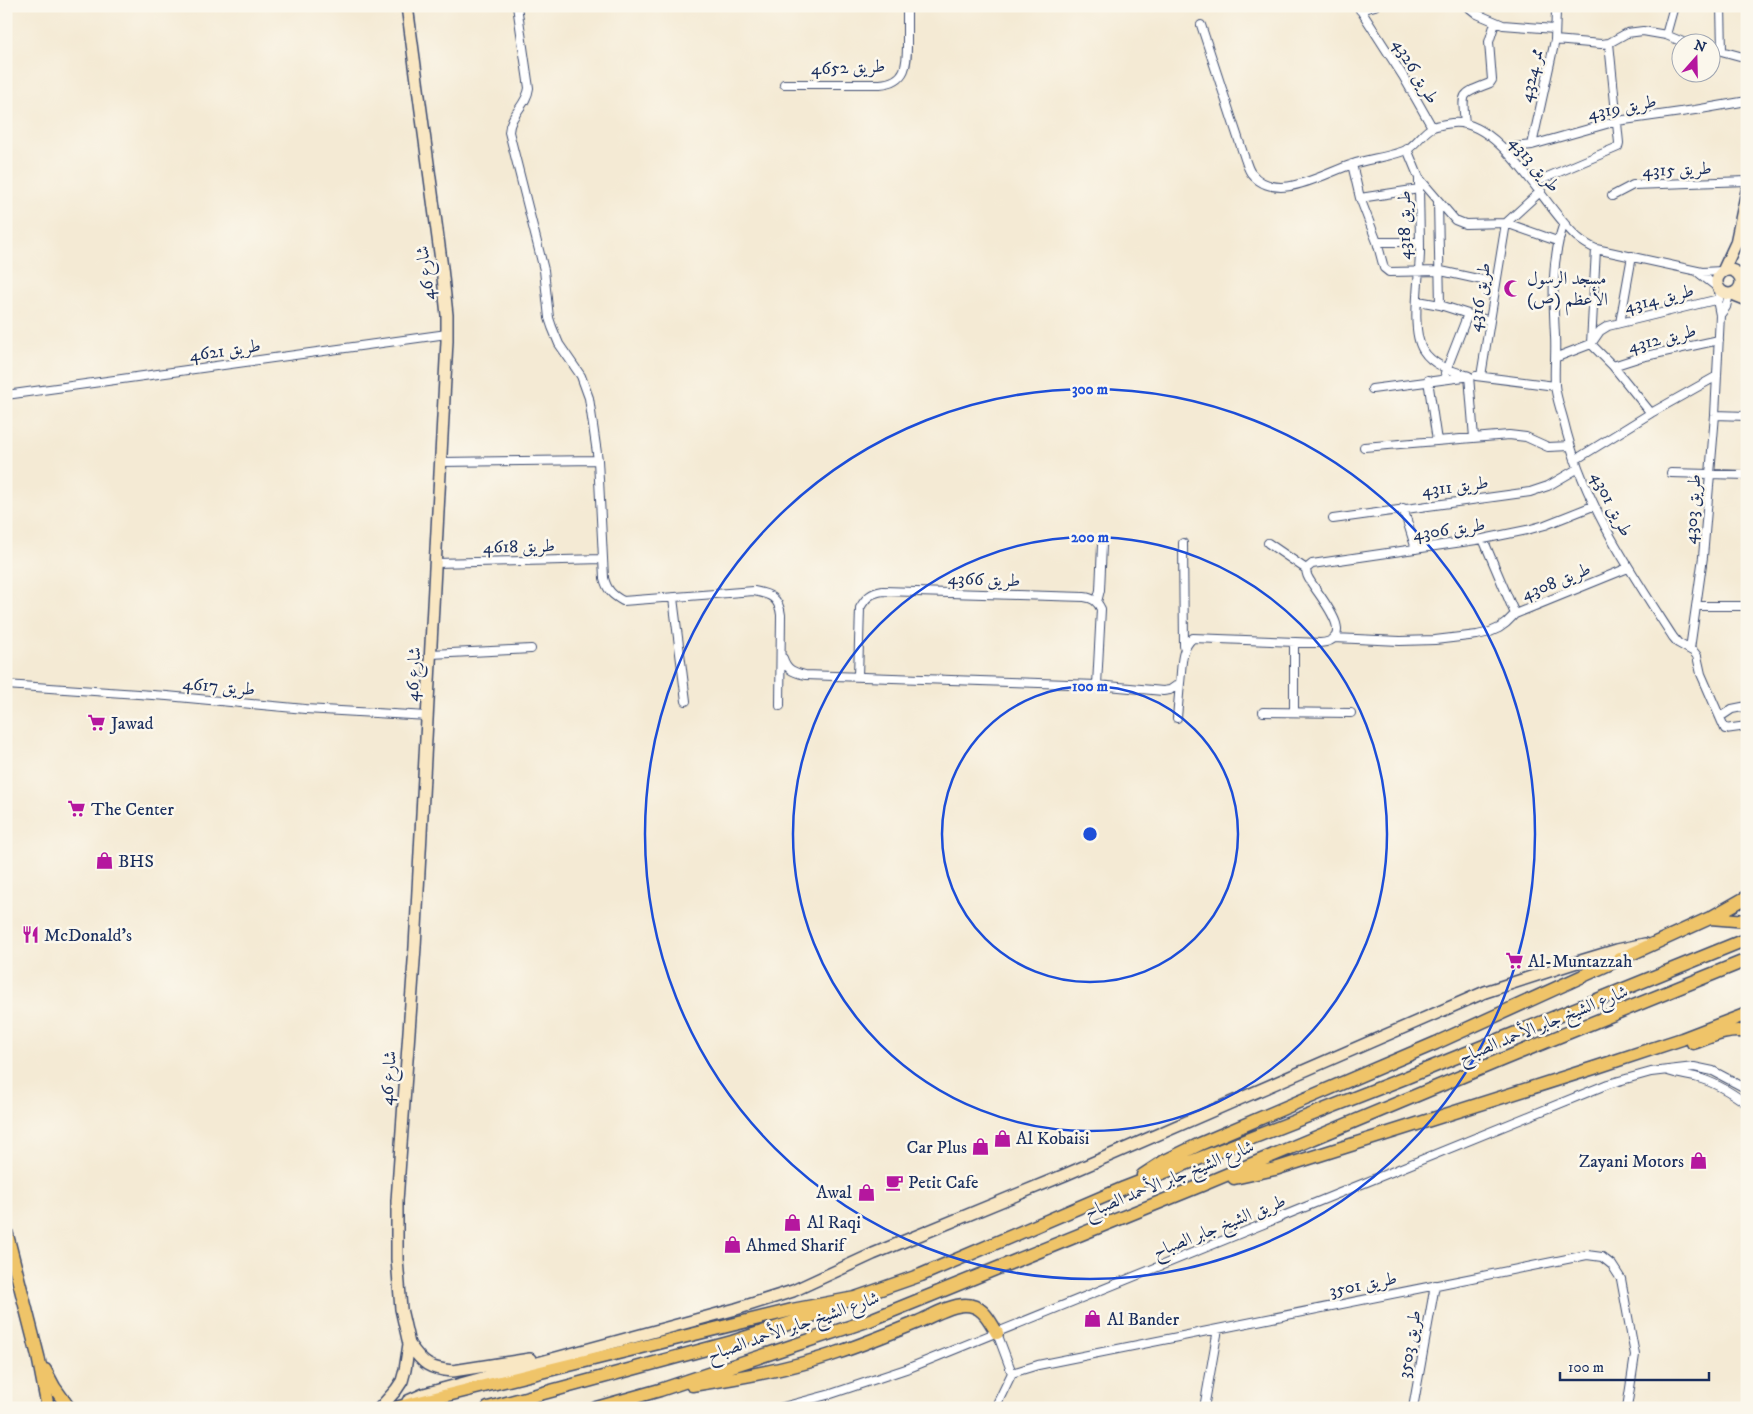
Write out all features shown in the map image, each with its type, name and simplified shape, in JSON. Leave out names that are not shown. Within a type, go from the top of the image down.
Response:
[{"type":"main road","name":"شارع الشيخ جابر الأحمد الصباح","points":[[1124,1188],[1163,1162],[1200,1144],[1436,1043],[1620,960],[1654,942],[1710,918],[1747,897]]},
{"type":"main road","points":[[1710,918],[1747,921]]},
{"type":"main road","name":"شارع الشيخ جابر الأحمد الصباح","points":[[399,1407],[792,1310],[854,1298],[921,1275],[1124,1188],[1309,1117],[1747,939]]},
{"type":"main road","name":"شارع الشيخ جابر الأحمد الصباح","points":[[596,1408],[660,1390],[870,1320],[1747,960]]},
{"type":"main road","points":[[1202,1185],[1274,1169],[1597,1068],[1682,1039],[1744,1012]]},
{"type":"main road","points":[[1597,1068],[1657,1054],[1725,1032],[1741,1030],[1747,1032]]},
{"type":"main road","points":[[6,1231],[38,1356],[48,1408]]},
{"type":"main road","points":[[488,1408],[747,1338],[809,1317],[854,1298]]},
{"type":"main road","points":[[660,1390],[743,1378],[834,1354],[879,1338],[946,1310],[964,1305],[976,1307],[985,1312],[997,1333]]},
{"type":"main road","points":[[38,1356],[54,1388],[69,1408]]},
{"type":"main road","points":[[42,1408],[44,1385]]},
{"type":"street","name":"شارع 46","points":[[407,6],[442,268],[447,334],[432,654],[415,948],[397,1208],[397,1259],[401,1310],[409,1344],[419,1359],[430,1367],[453,1371],[519,1361],[552,1360]]},
{"type":"street","points":[[518,6],[529,88],[527,98],[511,122],[510,137],[544,270],[549,318],[559,344],[581,376],[589,398],[598,460],[603,559],[607,588],[614,596],[623,601],[754,591],[773,597],[779,604],[781,654],[780,706]]},
{"type":"street","name":"طريق 4652","points":[[784,84],[880,84],[894,81],[900,76],[907,64],[908,6]]},
{"type":"street","points":[[1359,8],[1375,6]]},
{"type":"street","points":[[1467,6],[1495,23],[1555,29]]},
{"type":"street","points":[[1666,35],[1674,6]]},
{"type":"street","points":[[1721,6],[1722,50],[1747,58]]},
{"type":"street","name":"طريق 4326","points":[[1359,8],[1403,76],[1432,127]]},
{"type":"street","name":"ممر 4324","points":[[1532,145],[1554,40],[1558,9]]},
{"type":"street","points":[[1201,25],[1251,172],[1261,182],[1274,187],[1288,187],[1302,184],[1352,164],[1407,149],[1432,127],[1453,123],[1465,124],[1464,95],[1490,83],[1492,80],[1489,42],[1495,23]]},
{"type":"street","points":[[1554,40],[1579,44],[1601,44],[1635,32],[1651,32],[1670,37]]},
{"type":"street","points":[[1533,183],[1618,147],[1608,43]]},
{"type":"street","name":"طريق 4319","points":[[1505,148],[1532,145],[1617,121],[1747,101]]},
{"type":"street","name":"طريق 4313","points":[[1465,124],[1478,129],[1505,148],[1576,237],[1596,249],[1695,271],[1723,271]]},
{"type":"street","points":[[1407,149],[1419,178],[1455,220],[1465,224],[1506,223],[1558,241]]},
{"type":"street","points":[[1352,164],[1360,198],[1376,242],[1420,242]]},
{"type":"street","name":"طريق 4318","points":[[1419,178],[1420,242],[1416,315],[1419,341],[1423,350],[1430,358],[1446,368],[1469,376]]},
{"type":"street","name":"طريق 4315","points":[[1612,196],[1633,185],[1747,181]]},
{"type":"street","points":[[1360,198],[1419,189]]},
{"type":"street","points":[[1506,223],[1540,191]]},
{"type":"street","points":[[1747,191],[1736,243],[1723,271],[1717,278],[1724,293],[1747,300]]},
{"type":"street","name":"طريق 4318","points":[[1438,201],[1441,271],[1440,305]]},
{"type":"street","name":"طريق 4316","points":[[1481,376],[1506,223]]},
{"type":"street","name":"طريق 4301","points":[[1564,223],[1558,241],[1553,297],[1557,357],[1555,386],[1577,469],[1593,506],[1628,568],[1673,637],[1678,643],[1690,649],[1697,656],[1704,681],[1725,730],[1747,726]]},
{"type":"street","name":"طريق 4318","points":[[1376,242],[1384,268],[1389,272],[1441,271],[1496,283]]},
{"type":"street","points":[[1724,293],[1739,289],[1742,281],[1736,243]]},
{"type":"street","points":[[1591,344],[1596,249]]},
{"type":"street","points":[[1620,323],[1632,256]]},
{"type":"street","points":[[1723,271],[1730,269],[1742,281]]},
{"type":"street","name":"طريق 4313","points":[[1695,271],[1724,293]]},
{"type":"street","name":"طريق 4314","points":[[1557,357],[1591,344],[1600,331],[1608,326],[1724,293]]},
{"type":"street","name":"طريق 4303","points":[[1720,315],[1726,307],[1724,293]]},
{"type":"street","name":"طريق 4303","points":[[1690,649],[1703,557],[1715,415],[1720,315],[1718,305],[1724,293]]},
{"type":"street","points":[[1418,301],[1440,305],[1490,322]]},
{"type":"street","points":[[1442,379],[1468,314]]},
{"type":"street","name":"طريق 4621","points":[[6,396],[447,334]]},
{"type":"street","name":"طريق 4312","points":[[1613,366],[1650,355],[1719,340]]},
{"type":"street","name":"طريق 4312","points":[[1591,344],[1613,366],[1651,413]]},
{"type":"street","points":[[1469,376],[1474,438]]},
{"type":"street","name":"طريق 4318","points":[[1372,389],[1469,376],[1555,386]]},
{"type":"street","points":[[1575,460],[1651,413],[1717,376]]},
{"type":"street","points":[[1428,380],[1437,441]]},
{"type":"street","points":[[1715,415],[1747,416]]},
{"type":"street","points":[[1364,447],[1517,435],[1548,447],[1570,446]]},
{"type":"street","points":[[441,462],[598,460]]},
{"type":"street","name":"طريق 4311","points":[[1332,519],[1530,492],[1548,486],[1577,469]]},
{"type":"street","points":[[1670,473],[1747,475]]},
{"type":"street","name":"طريق 4306","points":[[1306,569],[1312,564],[1483,539],[1546,525],[1593,506]]},
{"type":"street","points":[[1403,508],[1416,548]]},
{"type":"street","name":"طريق 4308","points":[[1483,539],[1515,614],[1628,568]]},
{"type":"street","points":[[1268,543],[1306,569],[1308,577],[1336,621],[1334,638]]},
{"type":"street","points":[[1177,718],[1184,649],[1183,544]]},
{"type":"street","points":[[1097,685],[1101,609],[1098,602],[1101,583],[1102,546]]},
{"type":"street","name":"طريق 4618","points":[[436,563],[603,559]]},
{"type":"street","name":"طريق 4366","points":[[858,676],[860,608],[865,599],[873,593],[883,591],[1084,597],[1098,602]]},
{"type":"street","points":[[673,598],[686,701]]},
{"type":"street","points":[[1696,606],[1747,606]]},
{"type":"street","points":[[1184,649],[1188,641],[1193,638],[1294,642],[1328,642],[1334,638],[1400,641],[1435,640],[1490,632],[1506,623],[1515,614]]},
{"type":"street","points":[[1294,642],[1294,712]]},
{"type":"street","points":[[432,654],[531,649]]},
{"type":"street","points":[[781,654],[786,666],[792,672],[805,675],[1097,685],[1163,691],[1176,687],[1180,683]]},
{"type":"street","name":"طريق 4617","points":[[6,685],[167,696],[305,709],[428,716]]},
{"type":"street","points":[[1720,716],[1732,709],[1747,706]]},
{"type":"street","points":[[1263,712],[1351,713]]},
{"type":"street","points":[[399,1407],[416,1397],[736,1309],[793,1291],[873,1254],[1068,1174],[1485,992],[1608,953],[1654,942]]},
{"type":"street","name":"طريق الشيخ جابر الصباح","points":[[779,1408],[831,1394],[909,1368],[1608,1084],[1651,1072],[1668,1071],[1680,1067],[1694,1067],[1713,1071],[1747,1090]]},
{"type":"street","name":"طريق الشيخ جابر الصباح","points":[[1668,1071],[1721,1087],[1747,1104]]},
{"type":"street","name":"طريق 3501","points":[[1012,1373],[1038,1365],[1587,1255],[1602,1257],[1612,1265],[1621,1279],[1634,1355],[1627,1408]]},
{"type":"street","name":"طريق 3503","points":[[1413,1408],[1435,1285]]},
{"type":"street","points":[[1204,1408],[1218,1329]]},
{"type":"street","points":[[995,1408],[1012,1373],[997,1333]]},
{"type":"street","name":"شارع 46","points":[[380,1408],[402,1380],[409,1344]]},
{"type":"place","name":"مسجد الرسول الأعظم (ص)","points":[[1513,288]]},
{"type":"place","name":"Jawad","points":[[97,723]]},
{"type":"place","name":"The Center","points":[[77,809]]},
{"type":"place","name":"BHS","points":[[104,861]]},
{"type":"place","name":"McDonald's","points":[[30,935]]},
{"type":"place","name":"Al-Muntazzah","points":[[1514,961]]},
{"type":"place","name":"Al Kobaisi","points":[[1002,1138]]},
{"type":"place","name":"Car Plus","points":[[981,1147]]},
{"type":"place","name":"Zayani Motors","points":[[1698,1161]]},
{"type":"place","name":"Petit Cafe","points":[[894,1182]]},
{"type":"place","name":"Awal","points":[[866,1192]]},
{"type":"place","name":"Al Raqi","points":[[793,1222]]},
{"type":"place","name":"Ahmed Sharif","points":[[732,1245]]},
{"type":"place","name":"Al Bander","points":[[1093,1319]]}]
